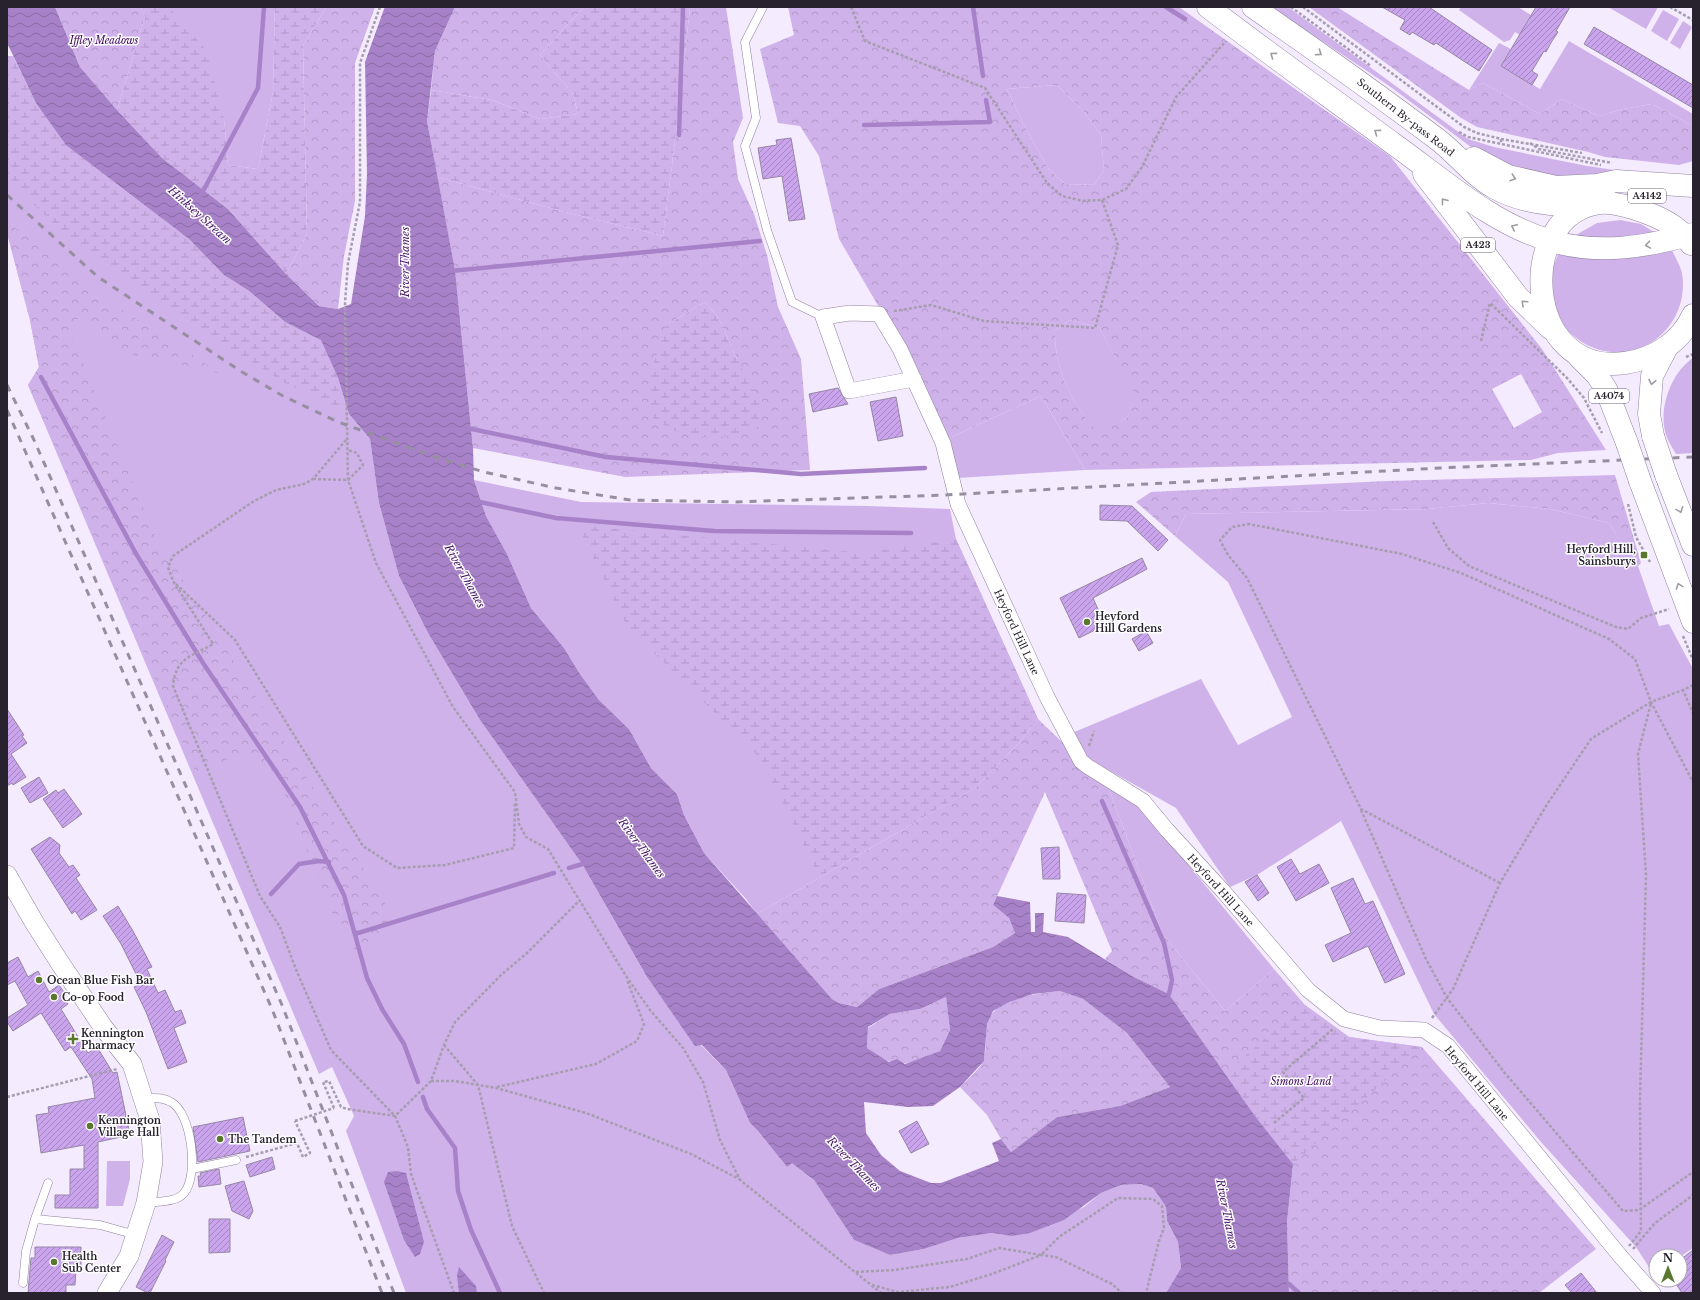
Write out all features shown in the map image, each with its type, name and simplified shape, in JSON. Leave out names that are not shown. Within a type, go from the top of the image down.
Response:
[{"type":"main road","name":"A423","points":[[1208,7],[1461,194],[1505,223],[1550,241],[1581,247],[1614,249],[1691,242]]},
{"type":"main road","name":"Southern By-pass Road","points":[[1253,7],[1341,68],[1441,142],[1495,188],[1520,198],[1546,204],[1568,206],[1596,204]]},
{"type":"main road","points":[[1441,142],[1508,176],[1540,185],[1569,188],[1616,181],[1693,186]]},
{"type":"main road","name":"A423","points":[[1409,155],[1518,297],[1553,330]]},
{"type":"main road","name":"A4142","points":[[1596,204],[1634,196],[1693,198]]},
{"type":"main road","points":[[1676,342],[1652,356],[1638,361],[1622,364],[1603,363],[1579,357],[1561,342],[1553,330],[1543,298],[1540,275],[1550,241],[1557,229],[1572,215],[1596,204],[1626,206],[1644,212],[1661,219],[1691,242]]},
{"type":"main road","points":[[1693,315],[1652,376],[1649,414],[1653,436],[1666,475],[1693,545]]},
{"type":"main road","name":"A4074","points":[[1579,357],[1597,375],[1606,389],[1693,622]]},
{"type":"street","points":[[879,314],[850,313],[823,317],[849,391],[914,379]]},
{"type":"street","name":"Heyford Hill Lane","points":[[879,314],[900,349],[943,443],[958,504],[1047,697],[1081,760],[1087,766],[1143,801],[1308,990],[1344,1019],[1380,1028],[1424,1030],[1448,1046],[1653,1293]]},
{"type":"street","points":[[7,874],[11,893],[34,922],[103,1027],[132,1064],[150,1120],[153,1162],[146,1203],[129,1256],[107,1293]]},
{"type":"lane","points":[[763,7],[745,42],[756,118],[745,146],[767,230],[792,302],[823,317]]},
{"type":"lane","points":[[144,1098],[161,1098],[171,1101],[180,1109],[190,1136],[192,1169],[189,1186],[184,1194],[175,1200],[146,1203]]},
{"type":"lane","points":[[192,1169],[236,1160]]},
{"type":"lane","points":[[23,1283],[26,1251],[35,1219],[48,1183]]},
{"type":"lane","points":[[35,1219],[100,1225],[136,1235]]},
{"type":"path","points":[[380,7],[360,63],[360,202],[348,263],[345,303],[346,440],[348,450],[348,480],[376,563],[453,707],[515,792],[519,824],[526,837],[548,849],[626,976],[650,1010],[683,1048],[703,1082],[720,1140],[740,1180]]},
{"type":"path","points":[[851,7],[865,41],[986,88],[1047,182],[1062,196],[1083,201],[1102,200],[1126,189],[1142,167],[1176,98],[1235,28]]},
{"type":"path","points":[[1291,7],[1374,68]]},
{"type":"path","points":[[1303,7],[1464,127],[1477,133],[1582,153]]},
{"type":"path","points":[[1670,7],[1693,20]]},
{"type":"path","points":[[1468,137],[1614,168]]},
{"type":"path","points":[[1501,138],[1501,144]]},
{"type":"path","points":[[1530,143],[1539,150],[1617,163]]},
{"type":"path","points":[[879,314],[932,305],[984,320],[1095,328],[1118,245],[1102,200]]},
{"type":"path","points":[[1481,341],[1490,304],[1567,378],[1584,398],[1605,439]]},
{"type":"path","points":[[346,440],[313,479],[304,484],[276,490],[254,501],[173,556],[168,567],[173,581],[213,643],[182,662],[174,672],[173,686],[260,896],[280,927],[297,972],[331,1050],[395,1116],[408,1147],[411,1174],[454,1293]]},
{"type":"path","points":[[313,479],[348,480],[363,465],[357,453],[348,450]]},
{"type":"path","points":[[1627,501],[1636,536],[1641,544]]},
{"type":"path","points":[[1433,522],[1448,548],[1469,566],[1616,627],[1628,629],[1642,618],[1670,609]]},
{"type":"path","points":[[1693,782],[1651,702],[1636,659],[1609,639],[1461,573],[1402,554],[1249,524],[1232,526],[1220,540],[1228,556],[1247,578],[1361,809],[1426,958],[1447,998],[1504,1072],[1623,1211],[1639,1210],[1693,1172]]},
{"type":"path","points":[[173,581],[235,640],[362,846],[397,868],[445,864],[514,848],[515,792]]},
{"type":"path","points":[[1424,1030],[1454,989],[1500,883],[1546,806],[1591,739],[1651,702],[1693,685]]},
{"type":"path","points":[[1683,690],[1693,713]]},
{"type":"path","points":[[1641,1231],[1639,1210],[1646,875],[1638,754],[1651,702]]},
{"type":"path","points":[[1361,809],[1500,883]]},
{"type":"path","points":[[395,1116],[431,1081],[444,1045],[455,1022],[501,975],[527,953],[580,900]]},
{"type":"path","points":[[496,1088],[596,1064],[637,1041],[644,1024],[626,976]]},
{"type":"path","points":[[1274,1123],[1304,1098],[1283,1072],[1344,1019]]},
{"type":"path","points":[[444,1045],[478,1085],[512,1226],[544,1293]]},
{"type":"path","points":[[7,1097],[115,1070],[132,1064]]},
{"type":"path","points":[[236,1160],[297,1143],[303,1157],[310,1153],[295,1121],[334,1108],[323,1082],[329,1080],[341,1106],[347,1109],[395,1116]]},
{"type":"path","points":[[431,1081],[456,1081],[496,1088],[586,1113],[691,1154],[740,1180],[881,1293]]},
{"type":"path","points":[[1625,1261],[1637,1243],[1655,1223],[1693,1196]]},
{"type":"path","points":[[872,1285],[898,1292],[950,1287],[992,1274],[1041,1255],[1059,1237],[1118,1198],[1153,1199],[1162,1206],[1164,1228],[1159,1241],[1146,1293]]},
{"type":"path","points":[[855,1272],[894,1270],[967,1259],[999,1248],[1056,1257],[1112,1284],[1122,1293]]},
{"type":"green space","name":"Iffley Meadows","points":[[55,7],[140,7],[145,17],[117,110],[80,67]]},
{"type":"green space","points":[[140,7],[169,7],[207,51],[224,119],[228,165],[258,169],[273,92],[275,7],[326,7],[303,46],[307,234],[286,274],[228,209],[162,158],[117,110],[145,17]]},
{"type":"green space","points":[[169,7],[275,7],[273,92],[258,169],[228,165],[224,119]]},
{"type":"green space","points":[[326,7],[375,7],[355,63],[355,201],[344,256],[338,309],[319,306],[286,274],[307,234],[303,46]]},
{"type":"green space","points":[[455,7],[584,7],[540,55],[573,94],[578,114],[540,119],[492,100],[431,90],[435,51]]},
{"type":"green space","points":[[584,7],[690,7],[663,236],[565,212],[437,177],[427,121],[431,90],[492,100],[540,119],[578,114],[573,94],[540,55]]},
{"type":"green space","points":[[690,7],[726,7],[743,118],[733,142],[738,179],[754,214],[767,255],[778,307],[801,359],[810,470],[625,477],[473,448],[455,270],[437,177],[565,212],[663,236]],"holes":[[[705,302],[718,317],[737,359],[668,324]]]},
{"type":"green space","points":[[788,7],[1179,7],[1390,156],[1542,349],[1606,450],[1558,453],[1531,460],[1085,470],[1041,396],[947,439],[907,355],[839,239],[819,156],[800,126],[778,123],[760,49],[794,35]],"holes":[[[1057,85],[1084,112],[1101,135],[1104,170],[1094,185],[1065,184],[1048,168],[1027,131],[1007,89]],[[1069,320],[1099,327],[1136,397],[1127,418],[1099,432],[1089,422],[1066,386],[1061,372],[1055,345],[1055,331]],[[1521,374],[1542,412],[1514,428],[1492,389]]]},
{"type":"green space","points":[[1271,7],[1288,7],[1468,139],[1494,147],[1587,166],[1635,173],[1558,181],[1495,162],[1471,147],[1388,85]]},
{"type":"green space","points":[[1309,7],[1337,7],[1469,90],[1483,83],[1540,114],[1562,99],[1599,116],[1623,109],[1652,104],[1693,126],[1693,161],[1679,165],[1605,157],[1477,127],[1461,118]]},
{"type":"green space","points":[[1461,7],[1518,7],[1531,15],[1520,35],[1515,32],[1510,40],[1504,42],[1459,10]]},
{"type":"green space","points":[[1608,7],[1658,7],[1646,29]]},
{"type":"green space","points":[[1663,10],[1679,19],[1667,41],[1651,31]]},
{"type":"green space","points":[[1683,21],[1692,27],[1680,49],[1670,43]]},
{"type":"green space","points":[[1569,41],[1693,114],[1693,126],[1652,104],[1623,109],[1599,116],[1562,99],[1540,114],[1483,83],[1469,90],[1499,43],[1511,49],[1501,66],[1540,89]]},
{"type":"green space","points":[[7,54],[36,103],[338,378],[349,414],[370,439],[379,503],[399,576],[428,633],[480,720],[582,864],[647,977],[680,1024],[726,1070],[750,1123],[787,1167],[792,1162],[814,1180],[854,1240],[890,1255],[924,1249],[958,1238],[992,1233],[1011,1236],[1084,1207],[1101,1193],[1121,1185],[1141,1184],[1153,1188],[1166,1207],[1167,1221],[1178,1242],[1181,1268],[1166,1293],[406,1293],[346,1131],[354,1116],[332,1067],[319,1074],[28,385],[39,367],[30,320],[7,233]]},
{"type":"green space","points":[[7,56],[13,56],[36,103],[66,145],[189,239],[224,275],[249,291],[285,322],[321,339],[338,378],[340,409],[283,382],[160,303],[62,231],[7,180]]},
{"type":"green space","points":[[1057,85],[1084,112],[1101,135],[1104,170],[1094,185],[1065,184],[1048,168],[1027,131],[1007,89]]},
{"type":"green space","points":[[1620,220],[1641,224],[1659,235],[1617,239],[1574,236],[1597,223]]},
{"type":"green space","points":[[7,221],[96,293],[222,374],[121,352],[79,317],[69,330],[154,533],[396,921],[377,939],[355,951],[331,911],[285,795],[244,750],[197,776],[28,385],[39,367],[30,320],[7,233]]},
{"type":"green space","points":[[1560,250],[1615,258],[1635,258],[1672,250],[1682,273],[1683,292],[1680,305],[1672,322],[1657,338],[1640,348],[1621,352],[1602,350],[1584,343],[1569,331],[1557,315],[1550,294],[1551,277]]},
{"type":"green space","points":[[705,302],[718,317],[737,359],[760,402],[760,426],[740,435],[709,438],[675,431],[653,419],[649,390],[654,362],[668,324]]},
{"type":"green space","points":[[1069,320],[1099,327],[1137,397],[1127,418],[1099,433],[1089,422],[1073,399],[1061,372],[1055,345],[1055,331]]},
{"type":"green space","points":[[1693,358],[1693,453],[1676,454],[1665,431],[1664,411],[1669,390],[1673,381],[1679,372]]},
{"type":"green space","points":[[1041,396],[1085,470],[957,478],[947,439]]},
{"type":"green space","points":[[1615,475],[1641,563],[1638,566],[1609,523],[1550,509],[1488,503],[1427,509],[1186,514],[1175,536],[1136,502],[1151,492],[1387,481]]},
{"type":"green space","points":[[474,480],[581,502],[868,506],[950,509],[956,539],[1038,719],[976,787],[757,914],[746,899],[704,853],[684,815],[677,794],[651,768],[629,729],[599,700],[580,674],[564,648],[531,608],[507,554],[486,516]]},
{"type":"green space","points":[[1488,503],[1550,509],[1609,523],[1638,566],[1659,626],[1669,624],[1693,669],[1693,1248],[1688,1251],[1688,1248],[1648,1248],[1648,1266],[1636,1247],[1541,1142],[1434,1014],[1341,821],[1257,875],[1230,887],[1176,808],[1087,758],[1072,733],[1201,679],[1238,745],[1292,717],[1228,582],[1175,536],[1186,514],[1427,509]]},
{"type":"green space","points":[[577,525],[864,553],[956,539],[1038,719],[1019,743],[976,787],[819,877],[760,758],[626,625]]},
{"type":"green space","points":[[1038,719],[1108,786],[1162,933],[1225,1011],[1274,969],[1305,1005],[1349,1037],[1422,1047],[1596,1249],[1539,1293],[1289,1293],[1287,1222],[1293,1164],[1255,1116],[1169,994],[1134,977],[1105,959],[1112,951],[1045,792],[993,905],[1009,918],[1015,933],[993,947],[879,989],[857,1007],[839,1003],[832,999],[757,914],[976,787],[1019,743]]},
{"type":"green space","points":[[1108,786],[1139,805],[1274,969],[1225,1011],[1162,933]]},
{"type":"green space","points":[[1060,991],[1083,999],[1127,1033],[1170,1087],[1120,1106],[1057,1117],[1011,1152],[1001,1139],[987,1115],[960,1087],[976,1072],[983,1062],[987,1025],[990,1016],[997,1009],[1006,1003],[1017,999],[1040,993]]},
{"type":"green space","points":[[946,997],[950,1030],[940,1051],[910,1062],[895,1063],[878,1056],[867,1048],[868,1028],[890,1014],[920,1009]]},
{"type":"green space","name":"Simons Land","points":[[1305,1005],[1349,1037],[1422,1047],[1293,1164],[1255,1116],[1226,1072]]},
{"type":"green space","points":[[107,1161],[130,1161],[130,1179],[123,1206],[106,1206]]},
{"type":"water","points":[[7,7],[55,7],[80,67],[117,110],[162,158],[228,209],[286,274],[319,306],[338,309],[351,304],[365,216],[367,174],[365,62],[384,9],[385,7],[455,7],[435,51],[427,121],[455,270],[473,448],[474,480],[486,516],[507,554],[531,608],[564,648],[580,674],[599,700],[629,729],[651,768],[677,794],[684,815],[704,853],[832,999],[839,1003],[857,1007],[879,989],[993,947],[1015,933],[1009,918],[993,905],[997,896],[1030,902],[1031,932],[1035,932],[1035,913],[1044,913],[1043,932],[1068,937],[1134,977],[1169,994],[1255,1116],[1293,1164],[1287,1222],[1289,1293],[1166,1293],[1181,1268],[1178,1242],[1167,1221],[1166,1207],[1153,1188],[1141,1184],[1121,1185],[1101,1193],[1064,1220],[1030,1233],[1011,1236],[992,1233],[958,1238],[924,1249],[890,1255],[854,1240],[814,1180],[792,1163],[787,1167],[750,1123],[726,1070],[702,1045],[695,1046],[647,977],[582,864],[480,720],[428,633],[399,576],[379,503],[370,439],[349,414],[338,378],[321,340],[285,322],[249,291],[224,275],[189,239],[66,145],[36,103],[7,43]],"holes":[[[1060,991],[1083,999],[1127,1033],[1170,1087],[1120,1106],[1057,1117],[1011,1152],[1001,1139],[992,1143],[999,1161],[941,1183],[931,1183],[900,1171],[881,1155],[866,1133],[864,1102],[908,1107],[933,1106],[960,1087],[984,1061],[987,1024],[993,1011],[1009,1002],[1033,994]],[[946,997],[950,1030],[940,1051],[905,1064],[897,1059],[889,1062],[867,1048],[868,1027],[890,1014],[920,1009]]]},
{"type":"water","points":[[397,1171],[406,1173],[424,1242],[420,1254],[415,1257],[404,1240],[384,1182],[388,1172]]},
{"type":"water","points":[[459,1267],[476,1286],[477,1293],[459,1293],[457,1275]]},
{"type":"building","points":[[1382,7],[1429,7],[1492,50],[1479,71],[1436,43],[1434,45],[1412,32],[1410,35],[1400,29],[1405,20]]},
{"type":"building","points":[[1536,7],[1570,7],[1556,31],[1558,32],[1532,71],[1538,75],[1532,85],[1501,66]]},
{"type":"building","points":[[1594,27],[1693,85],[1693,108],[1584,44]]},
{"type":"building","points":[[791,138],[805,219],[789,221],[782,176],[763,179],[758,148],[777,145],[776,140]]},
{"type":"building","points":[[838,388],[848,404],[813,412],[809,394]]},
{"type":"building","points":[[896,397],[903,436],[878,441],[870,402]]},
{"type":"building","points":[[1100,505],[1132,506],[1168,540],[1158,551],[1127,521],[1100,520]]},
{"type":"building","points":[[1142,558],[1147,569],[1093,598],[1105,625],[1079,638],[1060,598]]},
{"type":"building","points":[[1146,631],[1153,643],[1139,651],[1132,639]]},
{"type":"building","points":[[7,709],[24,735],[22,736],[27,743],[11,754],[26,777],[13,785],[12,783],[7,786]]},
{"type":"building","points":[[39,777],[48,793],[30,803],[21,788]]},
{"type":"building","points":[[64,789],[82,814],[63,828],[43,799],[56,790],[58,793]]},
{"type":"building","points":[[50,837],[60,845],[59,853],[69,867],[73,865],[80,875],[76,878],[97,910],[81,920],[75,911],[72,914],[31,849]]},
{"type":"building","points":[[1059,847],[1060,879],[1043,879],[1041,848]]},
{"type":"building","points":[[1291,859],[1300,874],[1319,864],[1329,883],[1296,901],[1277,867]]},
{"type":"building","points":[[1257,875],[1269,893],[1258,901],[1245,882]]},
{"type":"building","points":[[1353,878],[1365,904],[1373,901],[1405,974],[1385,983],[1368,946],[1333,962],[1325,945],[1351,933],[1331,888]]},
{"type":"building","points":[[1057,893],[1086,895],[1084,923],[1055,921]]},
{"type":"building","points":[[118,906],[152,967],[147,969],[158,993],[165,990],[175,1012],[181,1010],[186,1023],[174,1028],[187,1062],[168,1069],[146,1012],[134,987],[141,984],[121,944],[103,916]]},
{"type":"building","points":[[18,957],[28,977],[38,971],[49,992],[59,985],[66,995],[63,997],[68,1004],[61,1009],[88,1053],[97,1047],[113,1073],[117,1072],[130,1135],[98,1142],[98,1208],[55,1208],[55,1195],[70,1195],[70,1169],[84,1169],[84,1145],[41,1153],[36,1115],[49,1113],[48,1107],[95,1098],[92,1079],[71,1047],[65,1051],[41,1013],[13,1031],[7,1022],[7,1018],[28,1005],[15,981],[7,985],[7,963]]},
{"type":"building","name":"The Tandem","points":[[243,1117],[250,1151],[198,1162],[193,1127]]},
{"type":"building","points":[[917,1121],[929,1144],[911,1153],[899,1131]]},
{"type":"building","points":[[272,1157],[275,1169],[250,1177],[246,1165]]},
{"type":"building","points":[[219,1169],[221,1184],[199,1187],[198,1176],[201,1176],[200,1173]]},
{"type":"building","points":[[244,1181],[253,1211],[249,1219],[232,1211],[225,1186]]},
{"type":"building","points":[[209,1219],[230,1219],[230,1252],[209,1253]]},
{"type":"building","points":[[162,1235],[174,1242],[150,1293],[148,1293],[136,1287]]},
{"type":"building","name":"Health Sub Center","points":[[35,1247],[81,1247],[81,1269],[76,1269],[75,1285],[66,1285],[66,1293],[28,1293],[31,1258],[35,1258]]},
{"type":"building","points":[[1693,1250],[1693,1293],[1682,1293],[1679,1288],[1688,1288],[1688,1254]]},
{"type":"building","points":[[1581,1273],[1597,1293],[1572,1293],[1565,1285]]},
{"type":"waterway","points":[[201,195],[258,88],[264,7]]},
{"type":"waterway","points":[[679,135],[683,7]]},
{"type":"waterway","points":[[973,7],[983,76]]},
{"type":"waterway","points":[[1166,7],[1185,19]]},
{"type":"waterway","points":[[864,125],[990,122],[986,100]]},
{"type":"waterway","points":[[451,271],[760,241]]},
{"type":"waterway","points":[[41,377],[135,552],[203,663],[300,807],[344,895],[367,978],[382,1009],[404,1044],[418,1082]]},
{"type":"waterway","points":[[467,428],[606,457],[801,474],[925,468]]},
{"type":"waterway","points":[[475,501],[556,518],[714,531],[911,533]]},
{"type":"waterway","points":[[1102,801],[1164,943],[1172,980],[1169,994]]},
{"type":"waterway","points":[[271,894],[299,864],[319,861],[329,862]]},
{"type":"waterway","points":[[569,868],[586,863]]},
{"type":"waterway","points":[[355,934],[554,873]]},
{"type":"waterway","points":[[423,1097],[427,1109],[455,1148],[458,1191],[471,1230],[500,1293]]},
{"type":"waterway","points":[[1289,1284],[1299,1293]]},
{"type":"railway","points":[[7,195],[98,277],[242,372],[283,396],[338,422],[441,459],[484,472],[556,488],[630,500],[736,502],[945,495],[1440,468],[1693,457]]},
{"type":"railway","points":[[7,385],[34,440],[282,1005],[394,1293]]},
{"type":"railway","points":[[7,410],[272,1009],[382,1293]]},
{"type":"place","name":"Heyford Hill, Sainsburys","points":[[1644,555]]},
{"type":"place","name":"Heyford Hill Gardens","points":[[1087,622]]},
{"type":"place","name":"Ocean Blue Fish Bar","points":[[39,980]]},
{"type":"place","name":"Co-op Food","points":[[54,997]]},
{"type":"place","name":"Kennington Pharmacy","points":[[73,1039]]},
{"type":"place","name":"Kennington Village Hall","points":[[90,1126]]},
{"type":"place","name":"The Tandem","points":[[220,1139]]},
{"type":"place","name":"Health Sub Center","points":[[54,1262]]},
{"type":"water label","name":"Hinksey Stream","points":[[200,215]]},
{"type":"water label","name":"River Thames","points":[[405,262]]},
{"type":"water label","name":"River Thames","points":[[465,576]]},
{"type":"water label","name":"River Thames","points":[[642,848]]},
{"type":"water label","name":"River Thames","points":[[854,1164]]},
{"type":"water label","name":"River Thames","points":[[1227,1214]]}]
